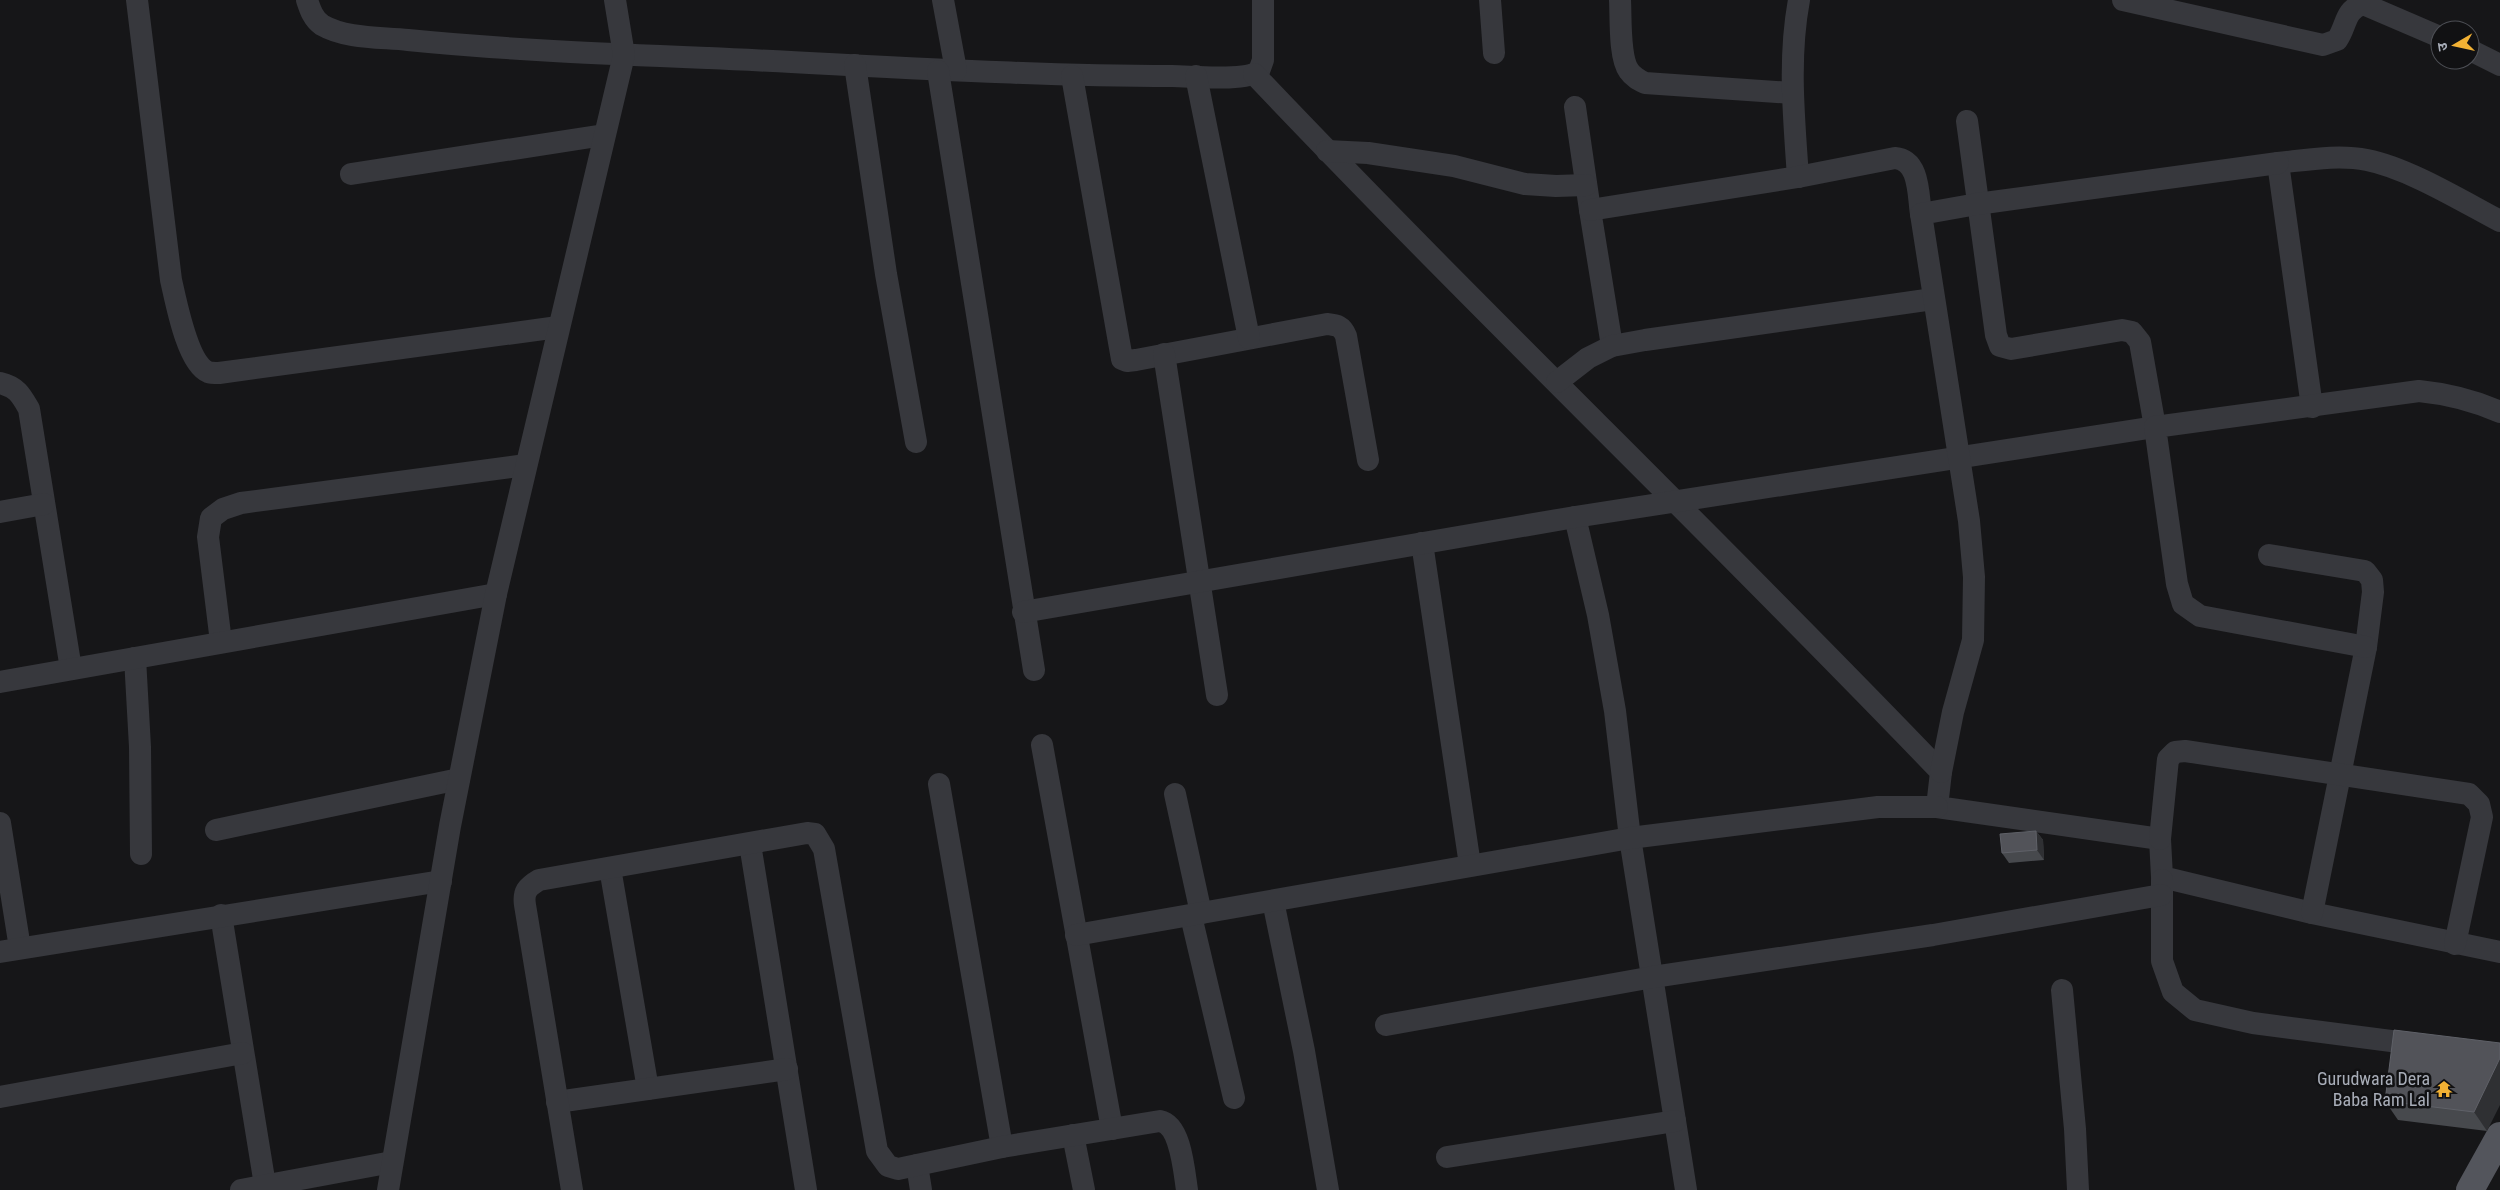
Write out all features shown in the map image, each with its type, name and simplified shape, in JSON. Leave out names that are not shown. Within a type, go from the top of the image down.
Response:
[{"type":"main road","points":[[2474,1189],[2500,1136]]},
{"type":"street","points":[[137,0],[171,280],[179,316],[193,354],[199,365],[208,372],[220,373],[558,327]]},
{"type":"street","points":[[307,0],[316,20],[345,33],[480,47],[1072,76],[1254,74],[1259,71],[1263,60],[1263,0]]},
{"type":"street","points":[[388,1190],[459,779],[496,594],[624,55],[615,0]]},
{"type":"street","points":[[943,0],[947,71],[1023,612],[1034,670]]},
{"type":"street","points":[[1490,0],[1494,53]]},
{"type":"street","points":[[1620,0],[1624,60],[1627,70],[1635,78],[1645,83],[1792,93]]},
{"type":"street","points":[[1798,177],[1792,93],[1794,28],[1799,0]]},
{"type":"street","points":[[2123,0],[2323,44],[2337,40],[2347,15],[2352,9],[2363,4],[2430,33]]},
{"type":"street","points":[[2480,55],[2500,65]]},
{"type":"street","points":[[855,65],[886,274],[916,442]]},
{"type":"street","points":[[1254,74],[1327,151],[1557,382],[1674,503],[1812,637],[1941,772]]},
{"type":"street","points":[[1072,76],[1119,353],[1122,358],[1127,361],[1327,324],[1337,325],[1343,329],[1368,460]]},
{"type":"street","points":[[1196,76],[1248,338]]},
{"type":"street","points":[[1575,107],[1612,346]]},
{"type":"street","points":[[1967,121],[1996,335],[2000,346],[2010,350],[2122,330],[2132,332],[2140,342],[2155,426],[2177,584],[2183,604],[2200,616],[2366,647]]},
{"type":"street","points":[[351,174],[604,135]]},
{"type":"street","points":[[1327,151],[1368,153],[1454,166],[1525,184],[1586,185]]},
{"type":"street","points":[[1921,214],[1977,204],[2319,158],[2367,160],[2413,176],[2500,221]]},
{"type":"street","points":[[1590,210],[1798,177],[1884,160],[1903,159],[1909,163],[1914,171],[1969,521],[1974,577],[1973,640],[1953,712],[1941,772],[1937,807]]},
{"type":"street","points":[[2278,163],[2312,407]]},
{"type":"street","points":[[1557,382],[1588,358],[1612,346],[1934,299]]},
{"type":"street","points":[[1164,354],[1201,582],[1217,695]]},
{"type":"street","points":[[0,383],[11,386],[21,393],[28,409],[71,669]]},
{"type":"street","points":[[1023,612],[1575,517],[1674,503],[1958,456],[2155,426],[2312,407],[2390,394],[2420,391],[2448,394],[2477,402],[2500,412]]},
{"type":"street","points":[[221,642],[208,537],[211,518],[223,509],[241,503],[526,465]]},
{"type":"street","points":[[0,512],[44,504]]},
{"type":"street","points":[[1575,517],[1598,615],[1614,702],[1630,838],[1686,1190]]},
{"type":"street","points":[[1422,543],[1470,865]]},
{"type":"street","points":[[2269,554],[2365,571],[2372,580],[2373,592],[2366,647],[2312,913]]},
{"type":"street","points":[[0,682],[496,594]]},
{"type":"street","points":[[135,658],[140,746],[141,854]]},
{"type":"street","points":[[1042,745],[1112,1129]]},
{"type":"street","points":[[2445,1048],[2253,1023],[2195,1010],[2173,992],[2162,960],[2160,840],[2168,759],[2175,752],[2185,751],[2469,794],[2479,804],[2482,817],[2454,944]]},
{"type":"street","points":[[216,830],[459,779]]},
{"type":"street","points":[[939,784],[1002,1147]]},
{"type":"street","points":[[1175,794],[1196,914],[1234,1098]]},
{"type":"street","points":[[1076,935],[1630,838],[1878,807],[1937,807],[2160,840]]},
{"type":"street","points":[[1,830],[10,950],[441,881]]},
{"type":"street","points":[[572,1190],[524,895],[529,886],[539,880],[807,833],[815,834],[824,850],[877,1151],[881,1160],[888,1166],[898,1169],[1002,1147],[1160,1121],[1170,1125],[1176,1134],[1187,1190]]},
{"type":"street","points":[[750,844],[806,1190]]},
{"type":"street","points":[[610,868],[648,1089]]},
{"type":"street","points":[[1386,1025],[1653,977],[1933,935],[2161,886],[2312,913],[2454,944],[2500,952]]},
{"type":"street","points":[[1273,901],[1304,1051],[1328,1190]]},
{"type":"street","points":[[221,915],[265,1185]]},
{"type":"street","points":[[2062,990],[2075,1129],[2078,1190]]},
{"type":"street","points":[[0,1097],[243,1054]]},
{"type":"street","points":[[557,1102],[787,1069]]},
{"type":"street","points":[[1447,1157],[1675,1121]]},
{"type":"street","points":[[1073,1135],[1084,1190]]},
{"type":"street","points":[[241,1190],[392,1162]]},
{"type":"street","points":[[917,1165],[921,1190]]},
{"type":"building","points":[[2036,831],[2037,850],[2002,853],[2000,834]]},
{"type":"building","points":[[2394,1030],[2500,1043],[2500,1058],[2474,1112],[2385,1101]]},
{"type":"place","name":"Gurudwara Dera Baba Ram Lal","points":[[2444,1089]]}]
